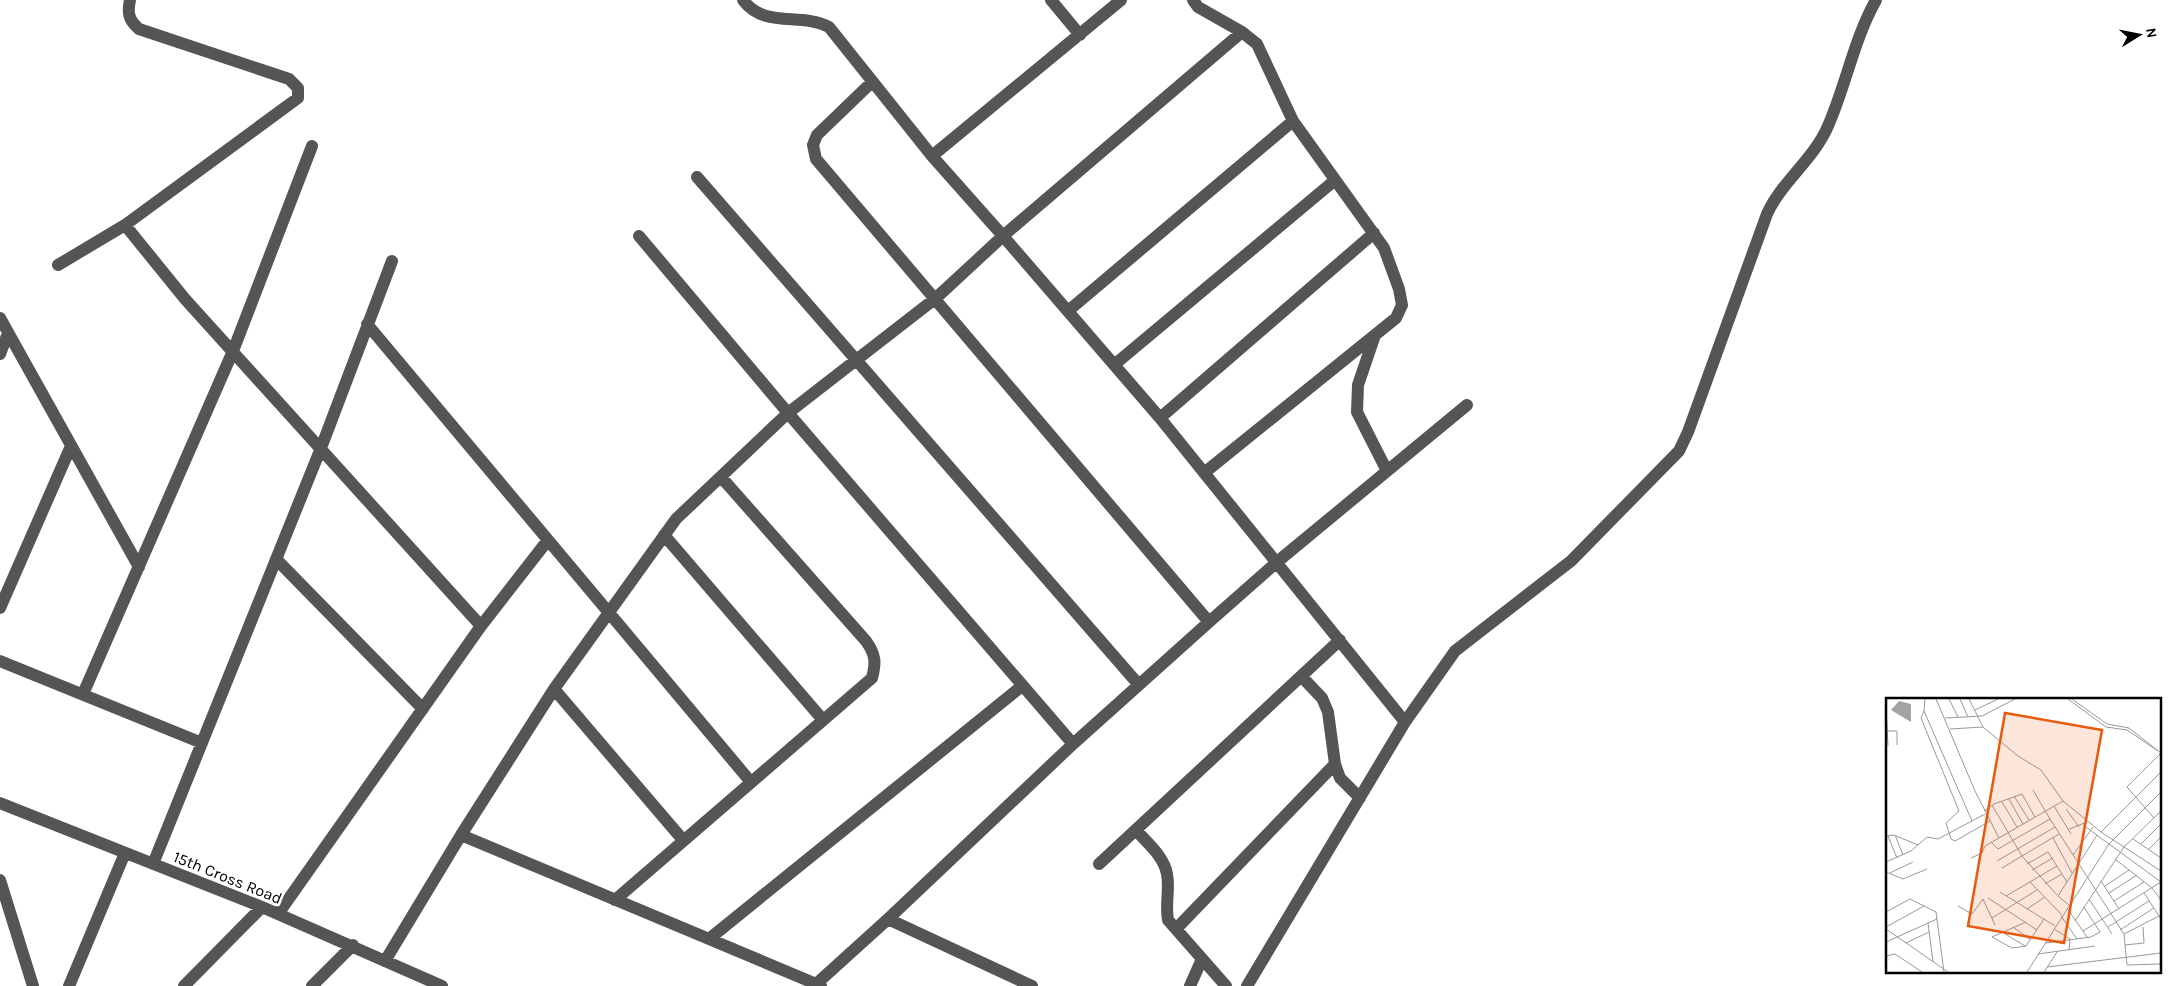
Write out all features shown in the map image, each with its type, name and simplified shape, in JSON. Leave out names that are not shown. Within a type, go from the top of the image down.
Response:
[{"type":"street","points":[[58,265],[125,225],[298,98],[298,88],[289,79],[139,29],[130,20],[128,10],[130,0]]},
{"type":"street","points":[[743,0],[756,13],[768,18],[818,21],[828,27],[932,156],[1160,418],[1405,722]]},
{"type":"street","points":[[1051,0],[1080,35]]},
{"type":"street","points":[[932,156],[1121,0]]},
{"type":"street","points":[[1193,0],[1198,7],[1242,32],[1258,44],[1293,121],[1384,248],[1400,289],[1402,305],[1396,318],[1204,473]]},
{"type":"street","points":[[1247,986],[1405,722],[1454,651],[1570,561],[1679,451],[1688,432],[1770,208],[1828,127],[1866,21],[1876,0]]},
{"type":"street","points":[[385,962],[461,835],[554,689],[676,519],[788,413],[936,298],[1003,236],[1242,32]]},
{"type":"street","points":[[872,82],[817,135],[813,144],[816,159],[936,298],[1092,486],[1209,622]]},
{"type":"street","points":[[1068,311],[1293,121]]},
{"type":"street","points":[[83,694],[233,351],[312,146]]},
{"type":"street","points":[[696,177],[1140,685]]},
{"type":"street","points":[[1114,365],[1334,180]]},
{"type":"street","points":[[125,225],[186,299],[481,626]]},
{"type":"street","points":[[1160,418],[1374,233]]},
{"type":"street","points":[[639,236],[1072,744]]},
{"type":"street","points":[[153,864],[321,448],[392,261]]},
{"type":"street","points":[[0,318],[139,567]]},
{"type":"street","points":[[367,324],[750,781]]},
{"type":"street","points":[[0,354],[8,333]]},
{"type":"street","points":[[1375,335],[1358,385],[1357,412],[1387,471]]},
{"type":"street","points":[[461,835],[817,985],[888,920],[1072,744],[1277,562],[1467,405]]},
{"type":"street","points":[[0,608],[71,446]]},
{"type":"street","points":[[615,900],[750,781],[872,678],[876,665],[874,653],[720,478]]},
{"type":"street","points":[[664,535],[823,720]]},
{"type":"street","points":[[278,914],[481,626],[548,540]]},
{"type":"street","points":[[276,559],[422,708]]},
{"type":"street","points":[[1099,864],[1340,640]]},
{"type":"street","points":[[0,661],[202,743]]},
{"type":"street","points":[[1301,676],[1322,698],[1328,712],[1335,764],[1340,778],[1360,798]]},
{"type":"street","points":[[709,939],[1022,686]]},
{"type":"street","points":[[554,689],[683,840]]},
{"type":"street","points":[[1176,928],[1335,764]]},
{"type":"street","name":"15th Cross Road","points":[[0,803],[262,907],[442,986]]},
{"type":"street","points":[[1136,830],[1161,858],[1168,874],[1165,907],[1168,920],[1226,986]]},
{"type":"street","points":[[69,986],[125,853]]},
{"type":"street","points":[[0,880],[33,986]]},
{"type":"street","points":[[184,986],[262,907]]},
{"type":"street","points":[[888,920],[1032,986]]},
{"type":"street","points":[[312,986],[353,946]]},
{"type":"street","points":[[1190,986],[1202,959]]}]
